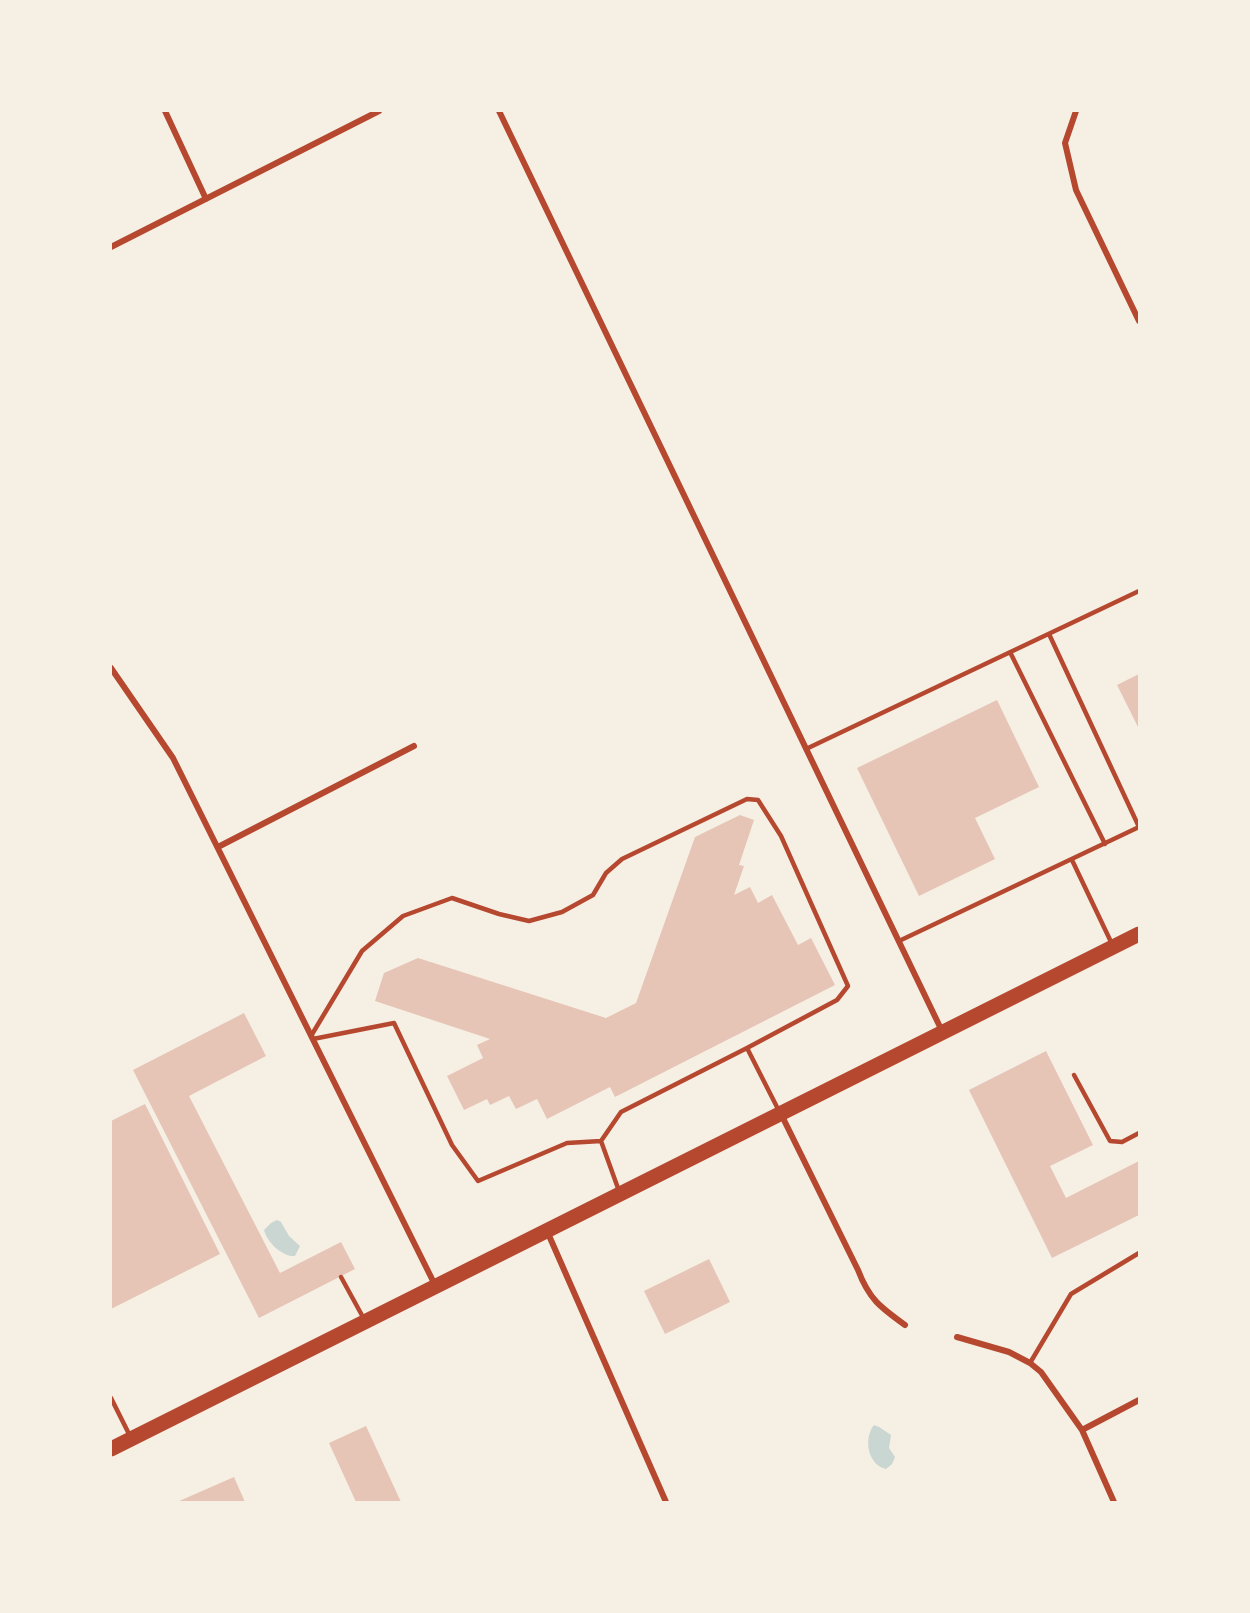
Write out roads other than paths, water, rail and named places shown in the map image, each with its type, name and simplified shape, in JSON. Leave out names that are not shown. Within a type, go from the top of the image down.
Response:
[{"type":"main road","points":[[111,1449],[1139,934]]},
{"type":"street","points":[[165,111],[206,199]]},
{"type":"street","points":[[111,247],[379,111]]},
{"type":"street","points":[[499,111],[942,1031]]},
{"type":"street","points":[[1076,111],[1065,143],[1076,190],[1139,321]]},
{"type":"street","points":[[111,668],[173,758],[436,1286]]},
{"type":"street","points":[[218,847],[414,746]]},
{"type":"street","points":[[781,1113],[858,1270],[865,1289],[884,1310],[905,1325]]},
{"type":"street","points":[[546,1231],[666,1502]]},
{"type":"street","points":[[957,1337],[1009,1352],[1030,1363],[1041,1372],[1082,1430],[1114,1502]]},
{"type":"street","points":[[1082,1430],[1139,1400]]},
{"type":"lane","points":[[806,749],[1139,591]]},
{"type":"lane","points":[[899,941],[1139,827],[1049,634]]},
{"type":"lane","points":[[1010,652],[1105,844]]},
{"type":"lane","points":[[312,1037],[362,951],[404,916],[452,898],[499,914],[529,921],[562,912],[593,895],[606,873],[622,859],[747,799],[758,800],[781,836],[848,986],[837,1000],[621,1112],[601,1141]]},
{"type":"lane","points":[[1072,860],[1113,946]]},
{"type":"lane","points":[[312,1037],[394,1023],[452,1145],[478,1181],[567,1143],[601,1141]]},
{"type":"lane","points":[[747,1048],[781,1113]]},
{"type":"lane","points":[[1074,1075],[1110,1141],[1122,1142],[1139,1133]]},
{"type":"lane","points":[[601,1141],[620,1194]]},
{"type":"lane","points":[[1030,1363],[1071,1294],[1139,1253]]},
{"type":"lane","points":[[341,1277],[365,1321]]},
{"type":"lane","points":[[111,1398],[131,1438]]}]
